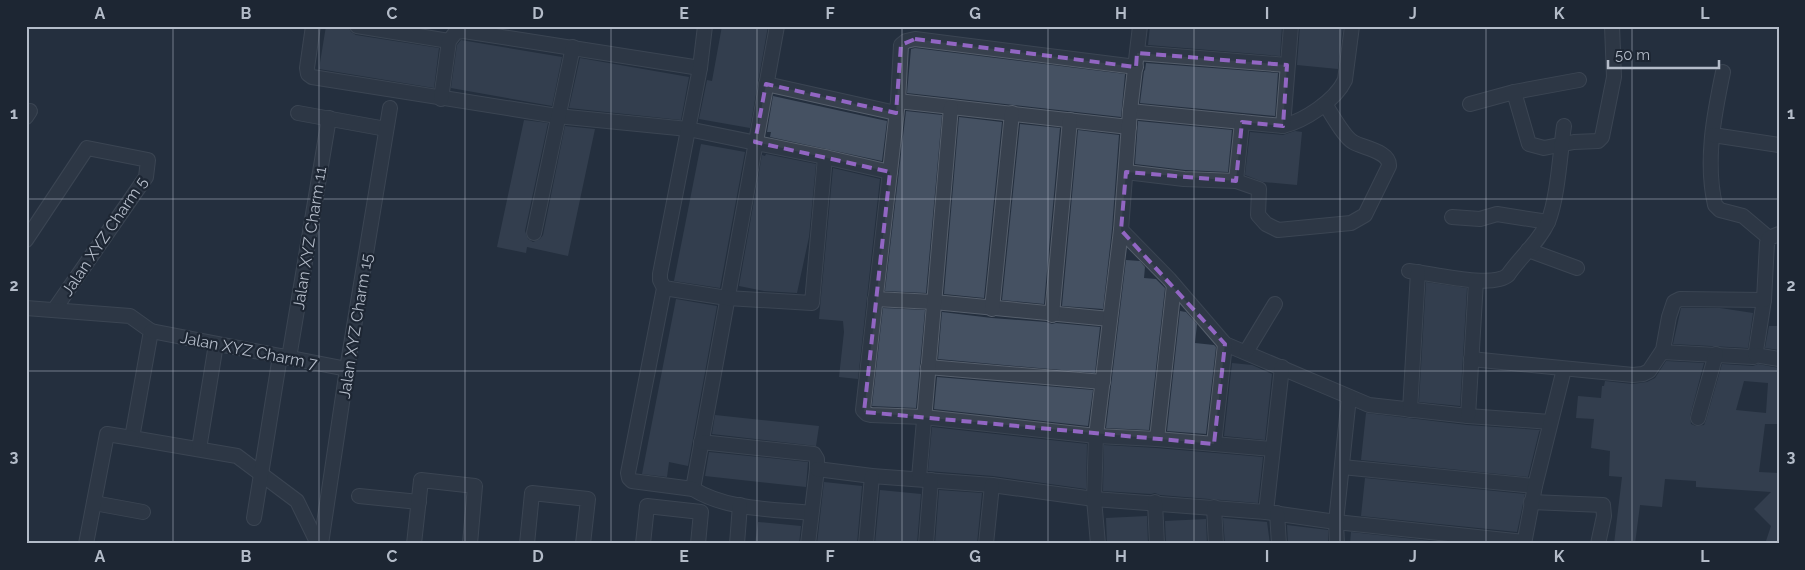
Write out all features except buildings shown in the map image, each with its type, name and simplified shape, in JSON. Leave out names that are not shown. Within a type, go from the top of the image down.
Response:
[{"type":"street","points":[[313,26],[307,68],[308,74],[312,77],[557,116],[688,129],[890,172]]},
{"type":"street","points":[[356,26],[449,41]]},
{"type":"street","points":[[705,26],[700,68],[660,274],[660,280],[664,288],[628,476],[632,481],[693,489],[708,497],[740,505],[811,513]]},
{"type":"street","points":[[693,489],[777,26]]},
{"type":"street","points":[[1098,544],[1094,499],[1096,436],[1121,230],[1130,111],[1140,26]]},
{"type":"street","points":[[1282,126],[1291,26]]},
{"type":"street","points":[[1130,111],[1282,126],[1296,123],[1325,104],[1342,86],[1345,80],[1352,26]]},
{"type":"street","points":[[1514,92],[1529,144],[1544,148],[1561,144],[1595,142],[1602,137],[1614,77],[1612,26]]},
{"type":"street","points":[[441,99],[449,41],[456,32],[464,31],[700,68]]},
{"type":"street","points":[[1136,67],[909,40],[902,45],[897,107],[863,410],[871,415],[924,417],[1096,436],[1157,439],[1272,449]]},
{"type":"street","points":[[534,233],[573,47]]},
{"type":"street","points":[[1136,53],[1287,66]]},
{"type":"street","points":[[1722,72],[1709,159],[1714,205],[1720,210],[1743,216],[1774,236],[1766,249],[1764,300],[1755,355]]},
{"type":"street","points":[[1470,104],[1514,92],[1579,80]]},
{"type":"street","points":[[766,84],[897,107],[951,107],[1129,127]]},
{"type":"street","points":[[1126,172],[1236,181],[1260,189],[1258,215],[1266,224],[1278,230],[1350,223],[1365,215],[1389,166],[1389,162],[1384,155],[1350,141],[1325,104]]},
{"type":"street","points":[[926,544],[924,417],[951,107]]},
{"type":"street","name":"Jalan XYZ Charm 15","points":[[320,544],[390,108]]},
{"type":"street","points":[[298,113],[386,128]]},
{"type":"street","points":[[992,309],[1012,113]]},
{"type":"street","name":"Jalan XYZ Charm 11","points":[[254,518],[329,118]]},
{"type":"street","points":[[1052,315],[1070,120]]},
{"type":"street","points":[[1236,181],[1242,122]]},
{"type":"street","points":[[1410,410],[1414,271],[1476,281],[1503,279],[1540,236],[1548,222],[1553,202],[1564,126]]},
{"type":"street","points":[[1713,135],[1779,145]]},
{"type":"street","name":"Jalan XYZ Charm 5","points":[[26,240],[87,148],[148,160],[146,177],[54,310]]},
{"type":"street","points":[[664,288],[727,298],[810,304],[813,302],[825,157]]},
{"type":"street","points":[[1452,217],[1480,218],[1497,214],[1548,222]]},
{"type":"street","points":[[1121,230],[1174,285],[1225,344],[1282,366],[1370,405],[1468,416],[1550,422]]},
{"type":"street","points":[[1528,250],[1577,268]]},
{"type":"street","points":[[1468,416],[1476,281]]},
{"type":"street","points":[[1157,439],[1174,285]]},
{"type":"street","points":[[875,299],[934,302],[1052,315],[1110,319]]},
{"type":"street","points":[[1471,359],[1564,369],[1643,374],[1649,371],[1662,352],[1674,302],[1680,299],[1764,300]]},
{"type":"street","points":[[1246,352],[1276,304]]},
{"type":"street","points":[[26,308],[130,316],[151,331],[132,438]]},
{"type":"street","name":"Jalan XYZ Charm 7","points":[[151,331],[347,369]]},
{"type":"street","points":[[199,449],[216,344]]},
{"type":"street","points":[[1214,444],[1225,344]]},
{"type":"street","points":[[1662,352],[1753,357],[1755,355],[1779,359]]},
{"type":"street","points":[[1698,418],[1716,354]]},
{"type":"street","points":[[1279,544],[1271,513],[1272,449],[1282,366]]},
{"type":"street","points":[[928,367],[1103,382]]},
{"type":"street","points":[[817,468],[872,476],[992,485],[1094,499],[1155,502],[1271,513],[1524,543],[1531,502],[1564,369]]},
{"type":"street","points":[[1337,544],[1336,522],[1349,397]]},
{"type":"street","points":[[86,544],[107,434],[236,456],[297,501],[320,544]]},
{"type":"street","points":[[701,442],[811,454],[817,459],[808,544]]},
{"type":"street","points":[[1342,467],[1535,486]]},
{"type":"street","points":[[866,544],[872,476]]},
{"type":"street","points":[[414,544],[421,480],[475,486],[470,544]]},
{"type":"street","points":[[986,544],[992,485]]},
{"type":"street","points":[[527,544],[532,492],[588,499],[583,544]]},
{"type":"street","points":[[359,496],[419,502]]},
{"type":"street","points":[[1155,502],[1157,544]]},
{"type":"street","points":[[1531,502],[1604,505],[1604,516],[1598,544]]},
{"type":"street","points":[[94,503],[143,512]]},
{"type":"street","points":[[737,544],[740,505]]},
{"type":"street","points":[[643,544],[647,506],[701,512],[698,544]]},
{"type":"street","points":[[1214,507],[1216,544]]},
{"type":"highlighted area","points":[[915,39],[1136,67],[1137,53],[1287,65],[1283,126],[1242,122],[1236,181],[1126,172],[1121,230],[1225,344],[1214,444],[864,412],[890,172],[755,142],[766,84],[896,113],[901,45]]}]
